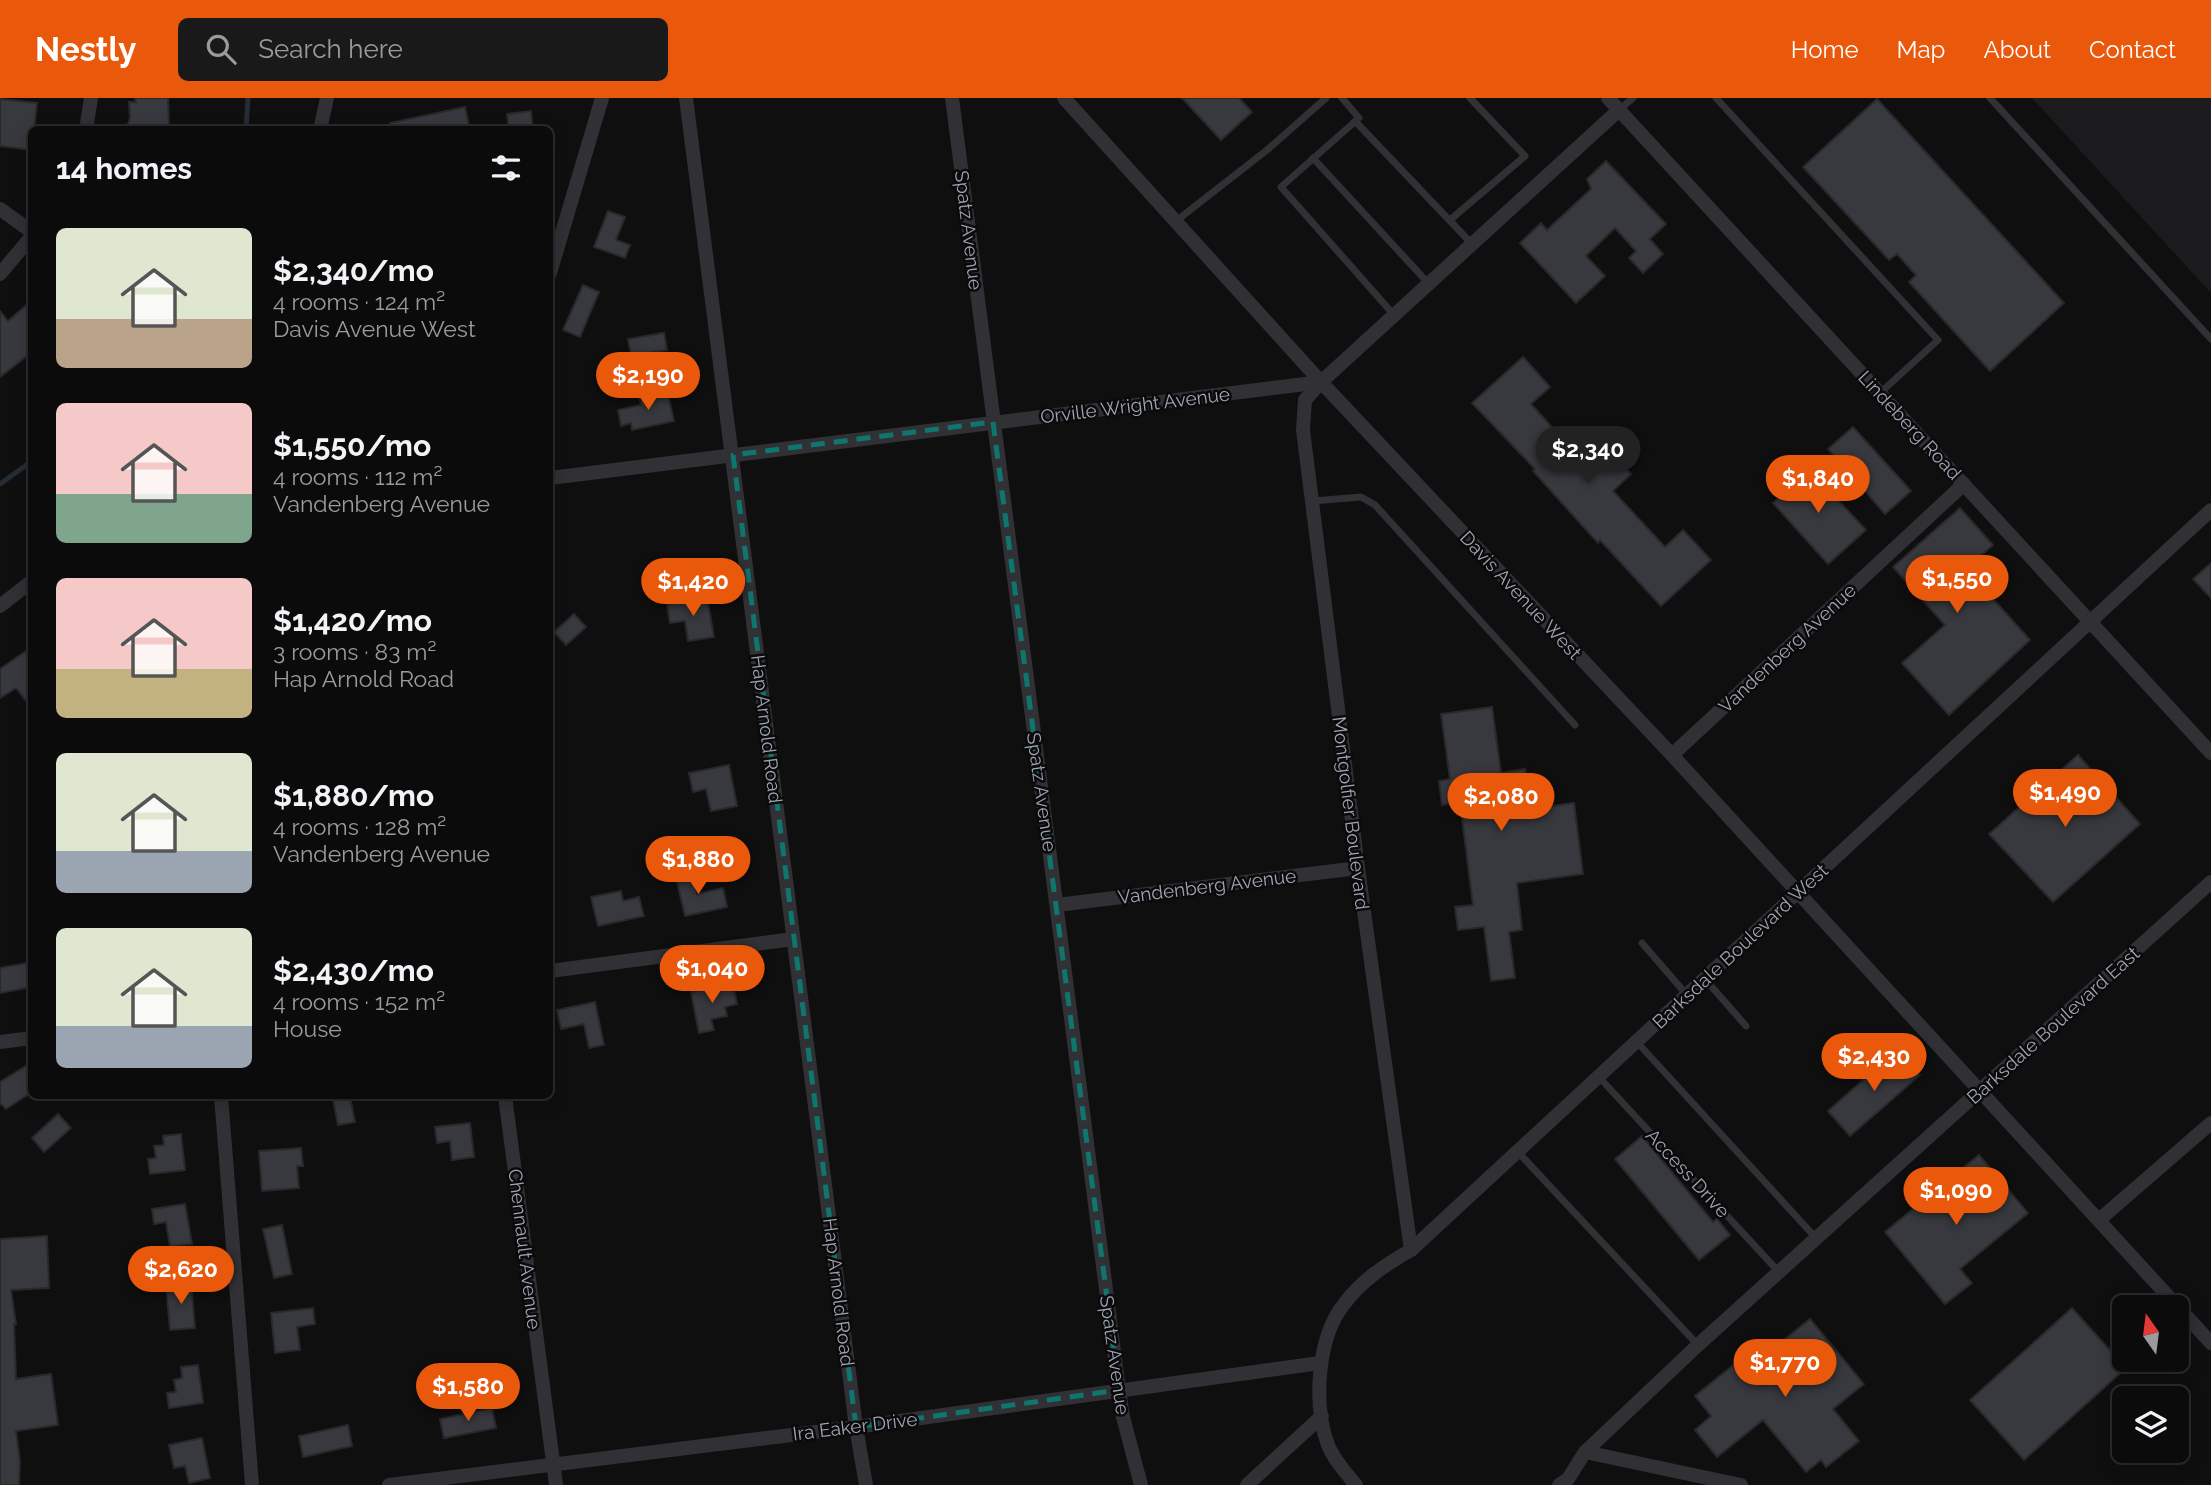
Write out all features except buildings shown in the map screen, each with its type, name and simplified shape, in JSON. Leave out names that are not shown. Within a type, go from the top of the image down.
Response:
[{"type":"street","points":[[87,126],[91,98]]},
{"type":"street","points":[[321,126],[327,98]]},
{"type":"street","points":[[553,263],[602,98]]},
{"type":"street","name":"Hap Arnold Road","points":[[686,98],[856,1427],[866,1485]]},
{"type":"street","name":"Spatz Avenue","points":[[952,98],[1119,1390],[1123,1418],[1141,1485]]},
{"type":"street","name":"Davis Avenue West","points":[[1064,98],[1321,382],[1672,755],[2211,1342]]},
{"type":"street","name":"Lindeberg Road","points":[[1608,98],[2211,753]]},
{"type":"street","points":[[1321,382],[1619,110]]},
{"type":"street","points":[[0,209],[28,231]]},
{"type":"street","points":[[0,274],[28,239]]},
{"type":"street","name":"Orville Wright Avenue","points":[[553,478],[1321,382]]},
{"type":"street","name":"Montgolfier Boulevard","points":[[1321,382],[1305,400],[1303,430],[1358,868],[1411,1250]]},
{"type":"street","name":"Vandenberg Avenue","points":[[1672,755],[1964,484]]},
{"type":"street","name":"Barksdale Boulevard West","points":[[1321,1411],[1320,1363],[1332,1325],[1343,1305],[1374,1271],[1411,1250],[2211,510]]},
{"type":"street","points":[[0,606],[28,584]]},
{"type":"street","name":"Vandenberg Avenue","points":[[1057,905],[1358,868]]},
{"type":"street","name":"Barksdale Boulevard East","points":[[1559,1485],[1568,1479],[1585,1452],[1778,1271],[2211,882]]},
{"type":"street","points":[[553,971],[793,939]]},
{"type":"street","points":[[0,1042],[28,1038]]},
{"type":"street","points":[[220,1099],[252,1485]]},
{"type":"street","name":"Chennault Avenue","points":[[505,1099],[556,1485]]},
{"type":"street","points":[[2099,1220],[2211,1123]]},
{"type":"street","name":"Ira Eaker Drive","points":[[389,1485],[856,1427],[1320,1363]]},
{"type":"street","points":[[1247,1485],[1321,1411]]},
{"type":"street","points":[[1321,1411],[1328,1445],[1356,1485]]},
{"type":"street","points":[[1585,1452],[1741,1485]]},
{"type":"lane","points":[[1176,222],[1267,150],[1326,98]]},
{"type":"lane","points":[[1342,98],[1359,118],[1281,187],[1394,315]]},
{"type":"lane","points":[[1450,220],[1525,156],[1471,98]]},
{"type":"lane","points":[[1619,110],[1633,98]]},
{"type":"lane","points":[[1716,98],[1938,341],[1880,393]]},
{"type":"lane","points":[[1990,98],[2211,339]]},
{"type":"lane","points":[[1355,121],[1472,244]]},
{"type":"lane","points":[[1313,158],[1429,284]]},
{"type":"lane","points":[[1312,501],[1361,497],[1375,505],[1575,725]]},
{"type":"lane","points":[[1642,943],[1687,995]]},
{"type":"lane","points":[[1705,979],[1746,1026]]},
{"type":"lane","points":[[1636,1041],[1815,1237]]},
{"type":"lane","name":"Access Drive","points":[[1598,1076],[1778,1271]]},
{"type":"lane","points":[[1516,1151],[1698,1345]]},
{"type":"highlighted area","points":[[993,422],[1119,1390],[856,1427],[733,455]]},
{"type":"shaded area","points":[[2032,98],[2211,98],[2211,293]]},
{"type":"waterway","points":[[246,126],[248,98]]},
{"type":"waterway","points":[[0,484],[28,464]]}]
